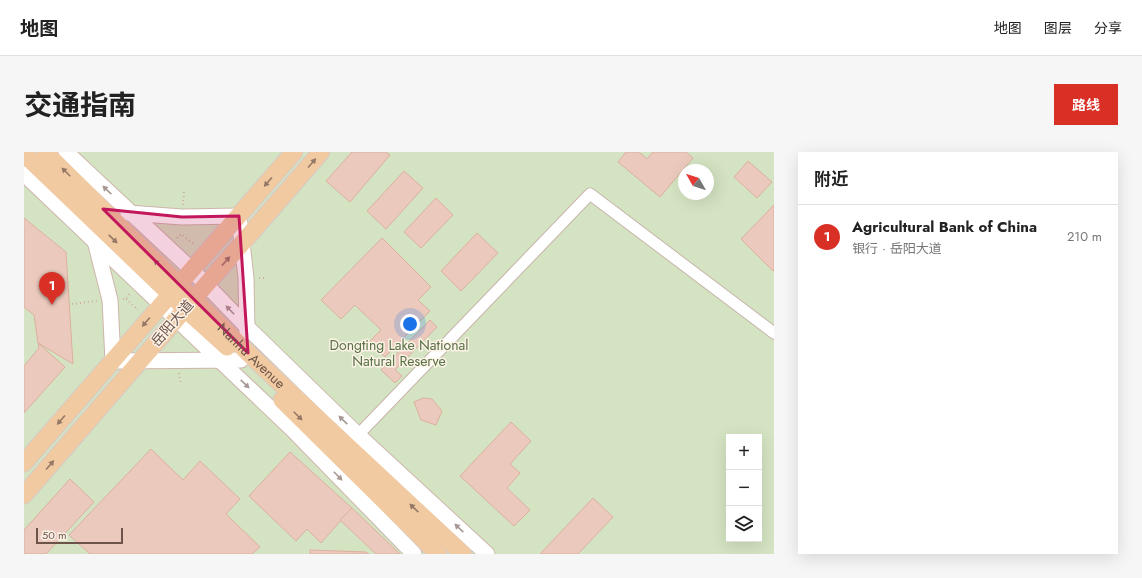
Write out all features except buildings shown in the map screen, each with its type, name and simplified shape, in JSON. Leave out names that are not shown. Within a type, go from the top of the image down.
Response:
[{"type":"main road","name":"Nanhu Avenue","points":[[45,152],[96,213],[170,294],[244,356],[463,554]]},
{"type":"main road","points":[[66,152],[191,269],[247,327],[358,435],[488,554]]},
{"type":"main road","name":"岳阳大道","points":[[24,463],[294,152]]},
{"type":"main road","name":"岳阳大道","points":[[24,495],[321,152]]},
{"type":"main road","name":"Nanhu Avenue","points":[[24,154],[96,213]]},
{"type":"main road","points":[[24,174],[96,242],[170,294]]},
{"type":"main road","points":[[96,213],[132,214],[182,217],[239,216],[246,278],[247,327],[244,356],[220,360],[113,360],[110,300],[96,242],[96,213]]},
{"type":"main road","points":[[185,308],[220,360],[292,429],[414,554]]},
{"type":"main road","name":"Nanhu Avenue","points":[[244,356],[438,554]]},
{"type":"street","points":[[358,435],[590,194],[774,333]]},
{"type":"highlighted area","points":[[103,209],[182,217],[239,216],[248,353]]},
{"type":"green space","name":"Dongting Lake National Natural Reserve","points":[[24,152],[774,152],[774,554],[24,554]]},
{"type":"place","name":"Agricultural Bank of China","points":[[52,305]]}]
